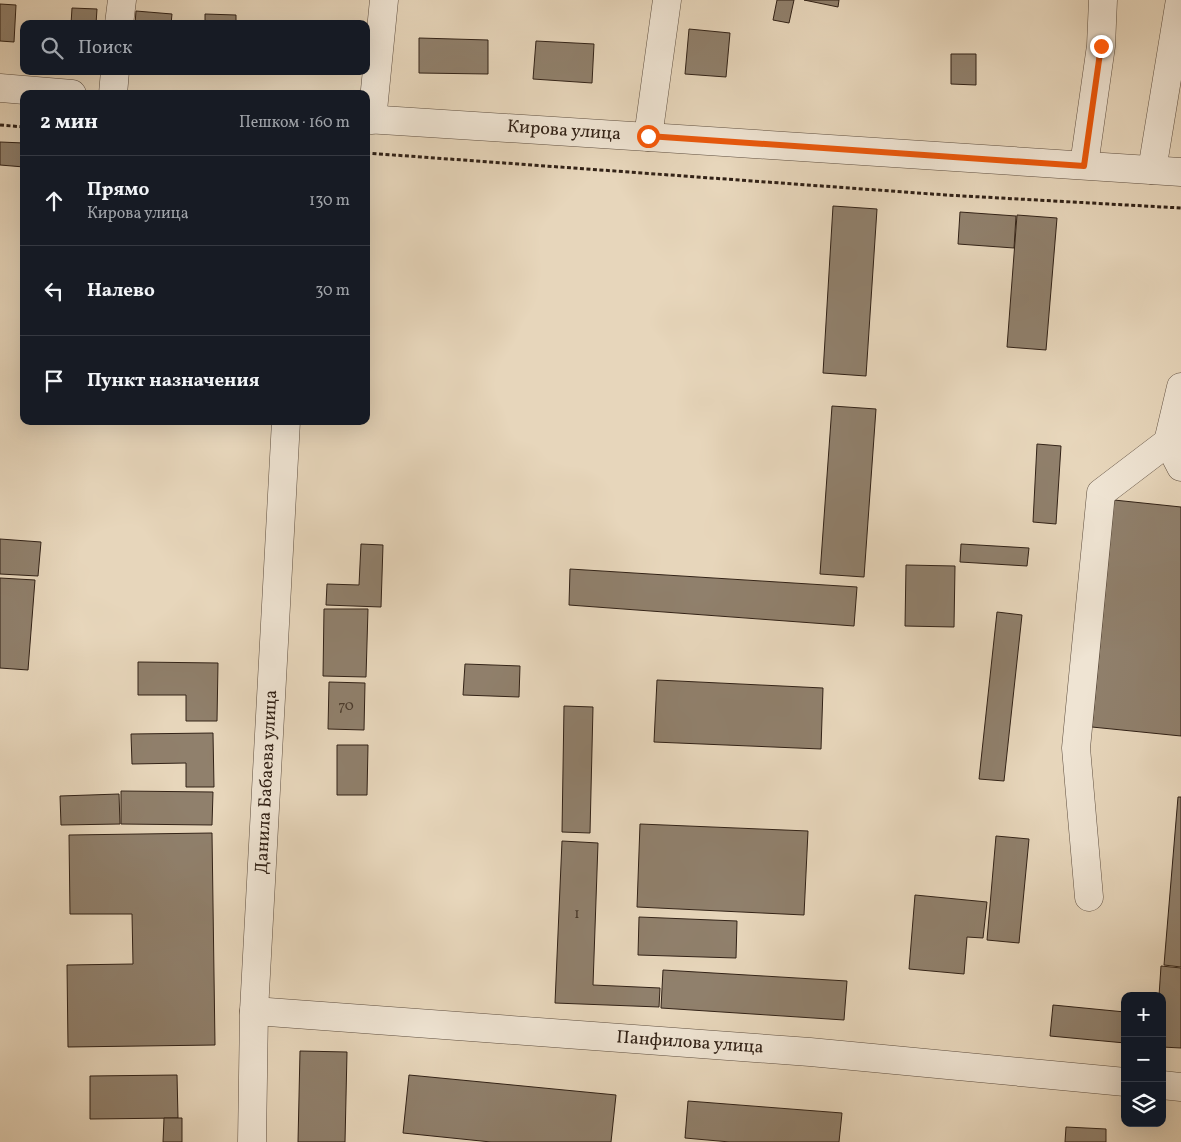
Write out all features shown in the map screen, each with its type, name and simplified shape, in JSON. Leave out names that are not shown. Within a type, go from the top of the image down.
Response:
[{"type":"street","points":[[120,20],[122,0]]},
{"type":"street","points":[[370,111],[384,0]]},
{"type":"street","points":[[648,136],[667,0]]},
{"type":"street","points":[[1084,166],[1101,46],[1103,0]]},
{"type":"street","points":[[1152,170],[1180,0]]},
{"type":"street","points":[[113,90],[115,75]]},
{"type":"street","points":[[0,88],[24,90]]},
{"type":"street","name":"Кирова улица","points":[[370,119],[1181,172]]},
{"type":"street","points":[[1089,897],[1076,748],[1101,493],[1168,442],[1181,387]]},
{"type":"street","name":"Данила Бабаева улица","points":[[252,1142],[254,1011],[286,425]]},
{"type":"street","points":[[1168,442],[1181,467]]},
{"type":"street","name":"Панфилова улица","points":[[254,1011],[810,1052],[1121,1082]]},
{"type":"street","points":[[1166,1085],[1181,1087]]},
{"type":"path","points":[[0,125],[20,127]]},
{"type":"path","points":[[370,152],[946,195],[1181,208]]},
{"type":"building","points":[[777,0],[794,0],[789,23],[773,20]]},
{"type":"building","points":[[804,0],[839,0],[838,7]]},
{"type":"building","points":[[0,4],[16,5],[14,42],[0,41]]},
{"type":"building","points":[[72,8],[97,9],[96,20],[71,20]]},
{"type":"building","points":[[136,11],[172,14],[171,20],[135,20]]},
{"type":"building","points":[[205,14],[236,15],[236,20],[205,20]]},
{"type":"building","points":[[689,29],[730,33],[726,77],[685,74]]},
{"type":"building","points":[[419,38],[488,40],[488,74],[419,73]]},
{"type":"building","points":[[536,41],[594,44],[592,83],[533,79]]},
{"type":"building","points":[[951,54],[976,54],[976,85],[951,84]]},
{"type":"building","points":[[0,142],[20,143],[20,167],[0,165]]},
{"type":"building","points":[[833,206],[877,209],[866,376],[823,373]]},
{"type":"building","points":[[960,212],[1016,216],[1014,248],[958,244]]},
{"type":"building","points":[[1017,215],[1057,218],[1046,350],[1007,347]]},
{"type":"building","points":[[832,406],[876,409],[864,577],[820,574]]},
{"type":"building","points":[[1037,444],[1061,446],[1056,524],[1033,522]]},
{"type":"building","points":[[1114,500],[1181,507],[1181,736],[1092,727]]},
{"type":"building","points":[[0,539],[41,542],[38,576],[0,574]]},
{"type":"building","points":[[361,544],[383,545],[381,607],[326,605],[327,584],[359,585]]},
{"type":"building","points":[[961,544],[1029,548],[1027,566],[960,562]]},
{"type":"building","points":[[906,565],[955,566],[954,627],[905,626]]},
{"type":"building","points":[[570,569],[857,587],[854,626],[569,605]]},
{"type":"building","points":[[0,578],[35,580],[28,670],[0,668]]},
{"type":"building","points":[[324,609],[368,609],[366,677],[323,676]]},
{"type":"building","points":[[997,612],[1022,615],[1004,781],[979,779]]},
{"type":"building","points":[[138,662],[218,663],[217,721],[186,721],[186,695],[138,695]]},
{"type":"building","points":[[465,664],[520,666],[519,697],[463,695]]},
{"type":"building","points":[[657,680],[823,688],[821,749],[654,742]]},
{"type":"building","points":[[329,682],[365,683],[364,730],[328,729]]},
{"type":"building","points":[[564,706],[593,707],[590,833],[562,832]]},
{"type":"building","points":[[213,733],[214,787],[186,787],[186,763],[132,764],[131,734]]},
{"type":"building","points":[[337,745],[368,745],[367,795],[337,795]]},
{"type":"building","points":[[121,791],[213,792],[212,825],[121,824]]},
{"type":"building","points":[[119,794],[120,824],[61,825],[60,796]]},
{"type":"building","points":[[1178,797],[1181,797],[1181,967],[1164,965]]},
{"type":"building","points":[[640,824],[808,831],[804,915],[637,907]]},
{"type":"building","points":[[212,833],[215,1045],[68,1047],[67,965],[133,964],[132,914],[70,914],[69,835]]},
{"type":"building","points":[[996,836],[1029,839],[1019,943],[987,940]]},
{"type":"building","points":[[562,841],[598,843],[593,985],[660,988],[659,1007],[555,1003]]},
{"type":"building","points":[[915,895],[987,902],[983,938],[967,937],[964,974],[909,969]]},
{"type":"building","points":[[639,917],[737,921],[736,958],[638,955]]},
{"type":"building","points":[[1161,966],[1181,968],[1181,1048],[1166,1047],[1166,992],[1159,992]]},
{"type":"building","points":[[663,970],[847,981],[844,1020],[661,1008]]},
{"type":"building","points":[[1053,1005],[1121,1012],[1121,1043],[1050,1036]]},
{"type":"building","points":[[300,1051],[347,1052],[345,1142],[298,1142]]},
{"type":"building","points":[[177,1075],[178,1118],[90,1119],[90,1076]]},
{"type":"building","points":[[409,1075],[616,1095],[611,1142],[491,1142],[403,1133]]},
{"type":"building","points":[[688,1101],[842,1113],[839,1142],[730,1142],[685,1138]]},
{"type":"building","points":[[164,1118],[182,1118],[182,1142],[163,1142]]},
{"type":"building","points":[[1066,1127],[1106,1129],[1106,1142],[1065,1142]]},
{"type":"route","points":[[648,136],[1084,166],[1101,46]]}]
